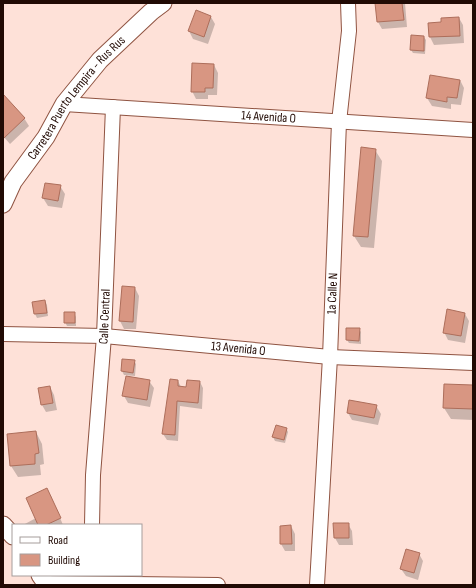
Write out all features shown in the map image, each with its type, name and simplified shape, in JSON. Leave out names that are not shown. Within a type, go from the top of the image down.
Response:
[{"type":"street","name":"Carretera Puerto Lempira - Rus Rus","points":[[3,204],[13,182],[46,137],[64,104],[100,60],[151,12],[163,3]]},
{"type":"street","name":"1a Calle N","points":[[317,585],[330,357],[339,122],[349,31],[348,3]]},
{"type":"street","name":"14 Avenida O","points":[[64,104],[473,130]]},
{"type":"street","name":"Calle Central","points":[[92,524],[93,475],[104,336],[114,108]]},
{"type":"street","name":"13 Avenida O","points":[[3,334],[104,336],[330,357],[473,363]]},
{"type":"street","points":[[3,525],[12,535]]},
{"type":"street","points":[[44,581],[99,581],[218,585]]},
{"type":"building","points":[[375,3],[402,3],[404,20],[377,22]]},
{"type":"building","points":[[196,10],[211,16],[204,37],[188,31]]},
{"type":"building","points":[[459,17],[460,36],[429,37],[428,23],[441,22],[441,18]]},
{"type":"building","points":[[411,35],[424,36],[424,51],[410,50]]},
{"type":"building","points":[[192,63],[214,64],[213,88],[205,88],[205,92],[191,92]]},
{"type":"building","points":[[430,75],[460,80],[457,98],[447,97],[447,102],[426,98]]},
{"type":"building","points":[[3,94],[25,118],[3,139]]},
{"type":"building","points":[[361,147],[376,149],[368,237],[353,236]]},
{"type":"building","points":[[45,183],[61,185],[58,201],[42,198]]},
{"type":"building","points":[[122,286],[135,287],[133,322],[119,321]]},
{"type":"building","points":[[45,300],[47,313],[34,314],[32,302]]},
{"type":"building","points":[[447,309],[465,313],[461,336],[443,333]]},
{"type":"building","points":[[64,312],[75,312],[75,323],[64,323]]},
{"type":"building","points":[[346,328],[360,328],[359,341],[346,340]]},
{"type":"building","points":[[122,359],[135,360],[133,373],[121,371]]},
{"type":"building","points":[[126,376],[150,380],[147,400],[122,396]]},
{"type":"building","points":[[170,379],[178,380],[178,386],[186,387],[187,380],[200,381],[198,403],[177,401],[175,435],[162,434]]},
{"type":"building","points":[[444,384],[473,385],[473,409],[443,408]]},
{"type":"building","points":[[50,386],[53,403],[41,405],[38,388]]},
{"type":"building","points":[[349,400],[377,405],[374,418],[347,413]]},
{"type":"building","points":[[276,425],[287,428],[284,440],[272,437]]},
{"type":"building","points":[[36,431],[39,453],[35,454],[35,464],[10,466],[7,434]]},
{"type":"building","points":[[47,488],[61,518],[48,524],[38,524],[26,498]]},
{"type":"building","points":[[333,523],[349,523],[349,538],[334,538]]},
{"type":"building","points":[[291,525],[292,544],[280,544],[280,526]]},
{"type":"building","points":[[406,549],[420,553],[414,573],[400,569]]}]
